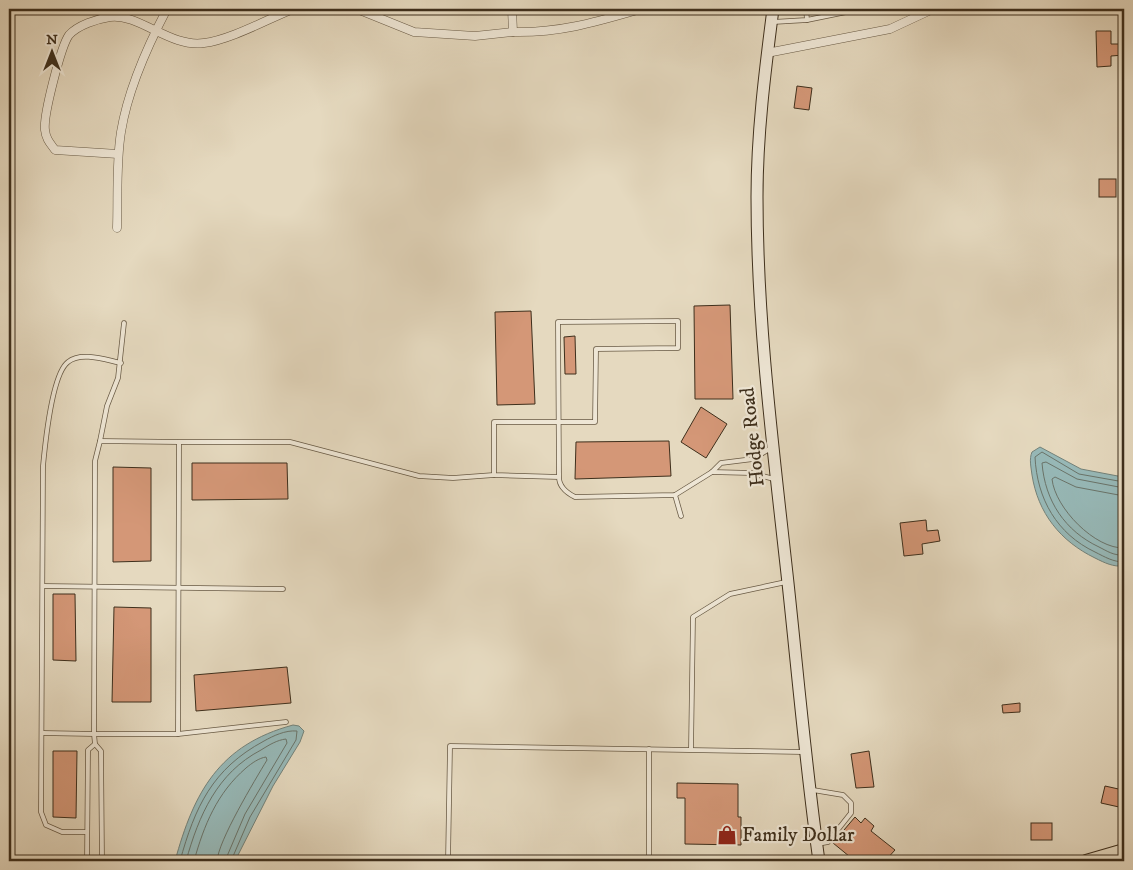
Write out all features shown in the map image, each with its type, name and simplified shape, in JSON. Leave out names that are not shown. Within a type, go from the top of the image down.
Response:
[{"type":"main road","name":"Hodge Road","points":[[773,9],[766,53],[757,199],[764,349],[776,479],[819,861]]},
{"type":"main road","points":[[1086,861],[1124,850]]},
{"type":"street","points":[[117,228],[118,154],[129,98],[155,31],[167,9]]},
{"type":"street","points":[[118,154],[55,150],[47,140],[44,128],[49,98],[68,36],[80,26],[111,17],[126,19],[172,40],[204,43],[293,9]]},
{"type":"street","points":[[357,9],[414,32],[475,36],[514,32],[547,32],[603,20],[641,9]]},
{"type":"street","points":[[512,9],[514,32]]},
{"type":"street","points":[[766,53],[890,29],[934,9]]},
{"type":"lane","points":[[806,9],[807,20]]},
{"type":"lane","points":[[771,22],[807,20],[861,9]]},
{"type":"lane","points":[[494,475],[494,422],[558,422],[595,422],[596,349],[678,348],[678,321],[558,322],[558,422],[559,483],[568,494],[575,497],[675,495],[712,472],[721,463],[753,459],[773,447]]},
{"type":"lane","points":[[102,861],[101,751],[95,744],[94,734],[95,461],[121,363],[124,323]]},
{"type":"lane","points":[[87,832],[62,832],[46,825],[42,812],[43,466],[45,437],[62,369],[68,361],[82,357],[121,363]]},
{"type":"lane","points":[[100,441],[290,442],[419,476],[453,478],[494,475],[559,477]]},
{"type":"lane","points":[[178,734],[179,442]]},
{"type":"lane","points":[[712,472],[751,473],[776,479]]},
{"type":"lane","points":[[675,495],[681,516]]},
{"type":"lane","points":[[692,749],[693,617],[730,594],[788,582]]},
{"type":"lane","points":[[43,586],[283,589]]},
{"type":"lane","points":[[43,733],[178,734],[286,722]]},
{"type":"lane","points":[[87,861],[88,750],[95,744]]},
{"type":"lane","points":[[448,861],[450,746],[806,752]]},
{"type":"lane","points":[[648,861],[649,749]]},
{"type":"lane","points":[[810,790],[843,795],[851,803],[851,813],[828,842],[817,844]]},
{"type":"water","points":[[1040,447],[1081,469],[1123,477],[1124,566],[1109,564],[1082,551],[1061,534],[1045,513],[1035,489],[1030,463],[1032,452]]},
{"type":"water","points":[[293,725],[299,726],[304,731],[300,742],[273,786],[235,861],[175,861],[191,813],[213,775],[228,759],[246,745],[267,734]]},
{"type":"building","points":[[1096,31],[1111,31],[1111,44],[1124,44],[1124,55],[1111,56],[1111,66],[1097,67]]},
{"type":"building","points":[[797,86],[812,88],[809,110],[794,108]]},
{"type":"building","points":[[1099,179],[1116,179],[1116,197],[1099,197]]},
{"type":"building","points":[[730,305],[733,399],[695,399],[694,306]]},
{"type":"building","points":[[531,311],[535,404],[497,405],[495,312]]},
{"type":"building","points":[[575,336],[576,374],[565,374],[564,337]]},
{"type":"building","points":[[701,407],[727,424],[706,458],[681,442]]},
{"type":"building","points":[[669,441],[671,476],[575,479],[576,442]]},
{"type":"building","points":[[192,463],[287,463],[288,499],[192,500]]},
{"type":"building","points":[[113,467],[151,468],[151,561],[113,562]]},
{"type":"building","points":[[926,520],[927,531],[938,530],[940,541],[922,544],[923,554],[904,556],[900,523]]},
{"type":"building","points":[[53,594],[75,594],[76,661],[53,660]]},
{"type":"building","points":[[114,607],[151,608],[151,702],[112,702]]},
{"type":"building","points":[[287,667],[291,703],[196,711],[194,675]]},
{"type":"building","points":[[1020,703],[1020,712],[1003,713],[1002,705]]},
{"type":"building","points":[[53,751],[77,751],[76,818],[53,817]]},
{"type":"building","points":[[869,751],[874,787],[856,788],[851,754]]},
{"type":"building","points":[[677,783],[738,784],[738,817],[741,817],[741,845],[685,844],[685,798],[677,798]]},
{"type":"building","points":[[1105,786],[1123,790],[1119,807],[1101,803]]},
{"type":"building","points":[[855,817],[861,823],[865,818],[874,826],[871,831],[895,850],[885,861],[855,861],[833,843]]},
{"type":"building","points":[[1031,823],[1052,823],[1052,840],[1031,840]]},
{"type":"place","name":"Family Dollar","points":[[727,835]]}]
